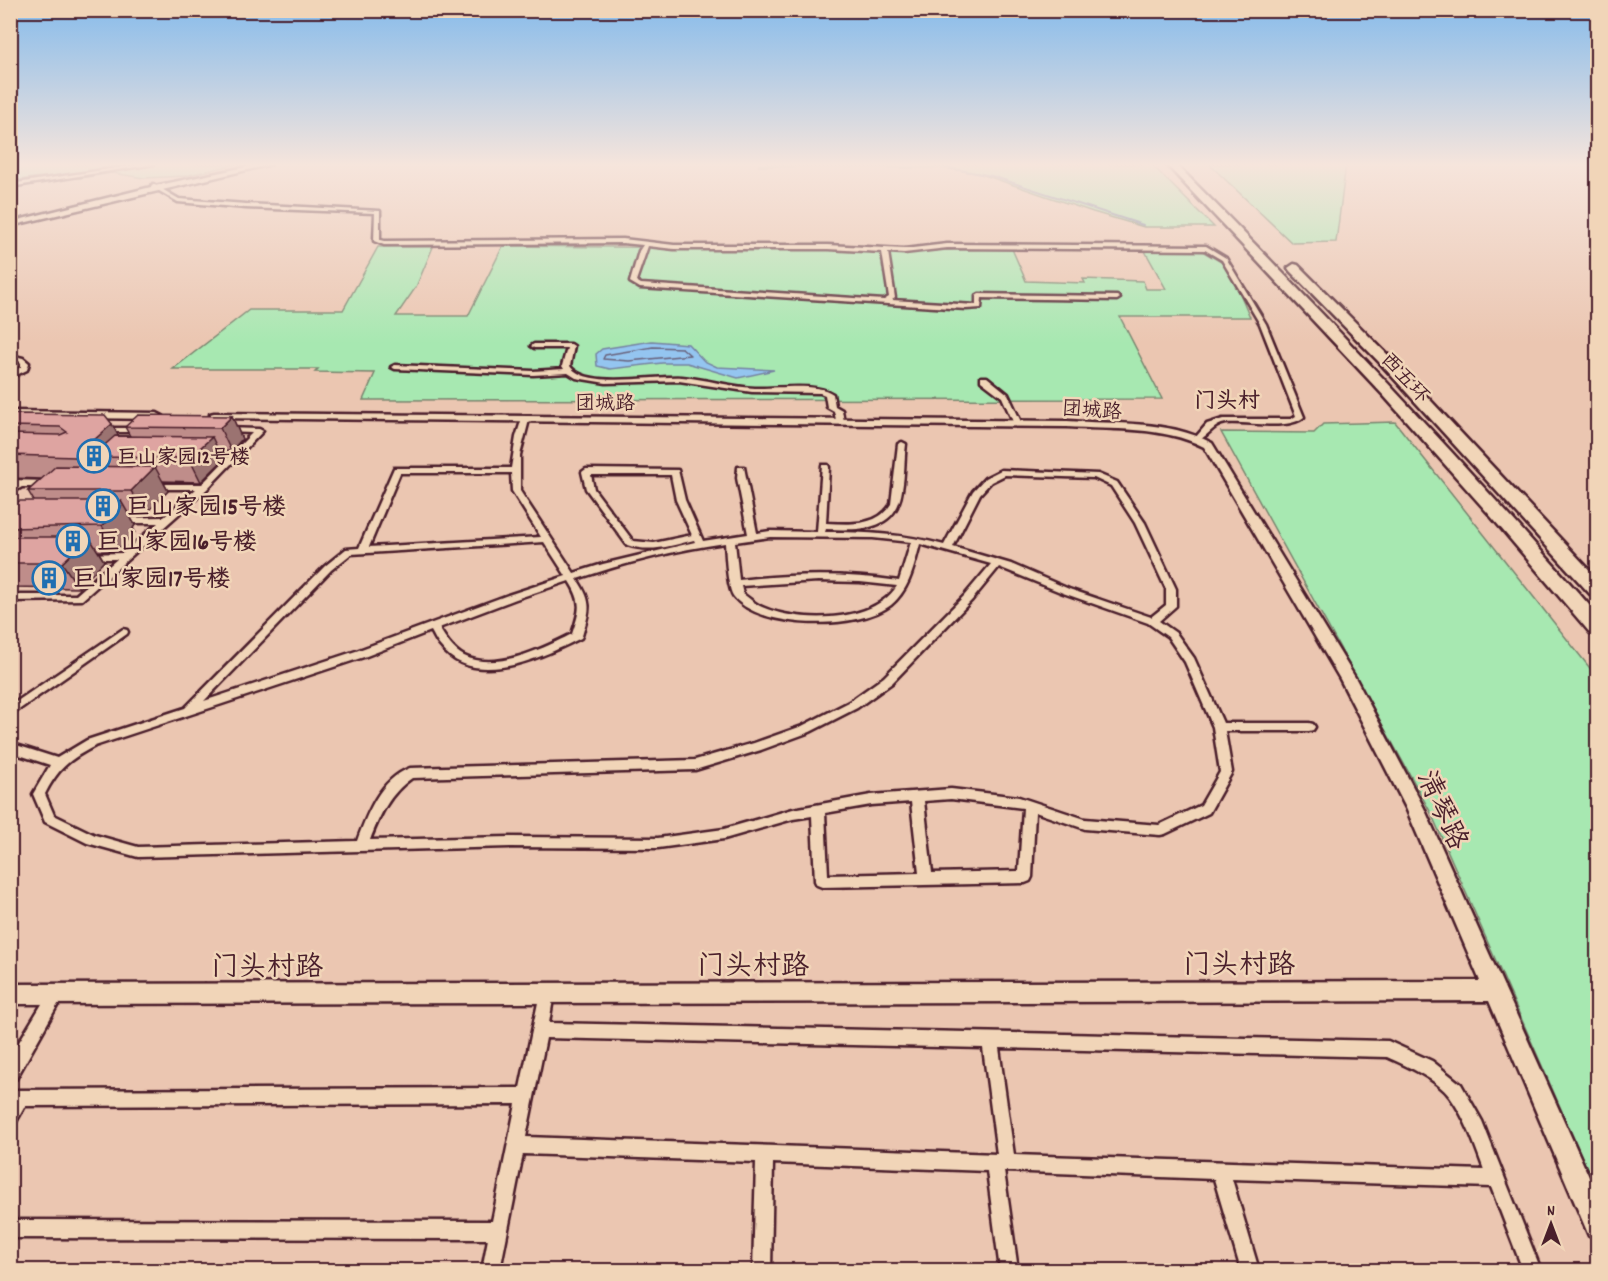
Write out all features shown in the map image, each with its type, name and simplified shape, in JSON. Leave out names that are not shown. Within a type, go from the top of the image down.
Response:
[{"type":"highway","name":"西五环","points":[[1230,224],[1298,292],[1425,429],[1598,629]]},
{"type":"highway","name":"西五环","points":[[1247,224],[1384,359],[1598,591]]},
{"type":"street","points":[[378,224],[377,241],[384,243],[623,241],[674,247],[828,247],[904,251],[947,246],[1206,248],[1224,258],[1263,324],[1300,417],[1293,421],[1223,421],[1210,426],[1199,438]]},
{"type":"street","points":[[646,244],[633,282],[640,286],[979,307],[979,296],[1117,298]]},
{"type":"street","points":[[885,250],[892,298],[886,301]]},
{"type":"street","points":[[534,346],[571,346],[567,366],[569,371],[574,375],[605,380],[679,380],[754,390],[821,390],[829,394],[831,407],[838,410],[840,422]]},
{"type":"street","points":[[10,357],[21,359],[25,363],[24,368],[10,376]]},
{"type":"street","points":[[395,367],[533,373],[569,371]]},
{"type":"street","points":[[984,379],[1005,396],[1018,424]]},
{"type":"street","points":[[10,414],[166,416]]},
{"type":"street","name":"团城路","points":[[202,416],[1067,424],[1177,433],[1199,438]]},
{"type":"street","points":[[433,627],[438,639],[448,651],[466,662],[492,666],[548,650],[577,636],[584,613],[583,595],[516,491],[515,471],[519,434],[525,420]]},
{"type":"street","points":[[91,430],[151,430],[142,438]]},
{"type":"street","points":[[10,598],[78,598],[204,487],[259,431],[216,430]]},
{"type":"street","name":"清琴路","points":[[1199,438],[1208,445],[1348,679],[1415,808],[1598,1227]]},
{"type":"street","points":[[698,541],[678,496],[675,472],[586,472],[590,489],[630,543],[646,546],[698,541],[730,541],[770,534],[872,525],[885,519],[895,506],[902,444]]},
{"type":"street","points":[[224,456],[235,456]]},
{"type":"street","points":[[821,530],[825,467]]},
{"type":"street","points":[[741,469],[741,487],[748,505],[753,537]]},
{"type":"street","points":[[363,549],[397,470],[515,471]]},
{"type":"street","points":[[947,549],[976,493],[988,480],[1004,472],[1095,476],[1113,484],[1140,523],[1171,590],[1171,606],[1152,621]]},
{"type":"street","points":[[10,492],[15,484],[56,484]]},
{"type":"street","points":[[148,486],[204,487]]},
{"type":"street","points":[[111,520],[167,520]]},
{"type":"street","points":[[698,541],[572,577],[360,654],[91,743],[50,770],[39,794],[49,818],[92,839],[138,852],[510,842],[658,843],[724,834],[794,814],[871,800],[951,794],[1019,802],[1085,824],[1160,830],[1204,809],[1226,772],[1219,727],[1190,662],[1172,635],[1152,621],[1066,591],[997,563],[916,540],[821,530]]},
{"type":"street","points":[[189,710],[328,568],[350,551],[547,540]]},
{"type":"street","points":[[730,541],[738,595],[758,609],[782,617],[813,620],[862,616],[880,608],[898,592],[916,540]]},
{"type":"street","points":[[80,556],[125,556]]},
{"type":"street","points":[[361,846],[379,801],[392,784],[410,773],[695,765],[757,747],[806,729],[853,705],[888,680],[968,598],[997,563]]},
{"type":"street","points":[[735,584],[840,577],[902,584]]},
{"type":"street","points":[[10,712],[123,632]]},
{"type":"street","points":[[1219,727],[1309,727]]},
{"type":"street","points":[[10,747],[58,763]]},
{"type":"street","points":[[917,796],[926,879]]},
{"type":"street","points":[[818,809],[822,881],[1025,877],[1029,806]]},
{"type":"street","name":"门头村路","points":[[10,994],[1496,991]]},
{"type":"street","points":[[491,1270],[547,993]]},
{"type":"street","points":[[10,1073],[56,994]]},
{"type":"street","points":[[539,1030],[1388,1048],[1426,1067],[1455,1090],[1476,1127],[1532,1270]]},
{"type":"street","points":[[990,1040],[1009,1270]]},
{"type":"street","points":[[10,1099],[526,1095]]},
{"type":"street","points":[[10,1099],[19,1102],[10,1116]]},
{"type":"street","points":[[516,1145],[1001,1161],[1221,1172],[1496,1179]]},
{"type":"street","points":[[762,1270],[765,1154]]},
{"type":"street","points":[[1221,1172],[1250,1270]]},
{"type":"street","points":[[10,1230],[499,1230]]},
{"type":"green space","points":[[1133,224],[1211,224],[1214,227],[1144,227]]},
{"type":"green space","points":[[1272,224],[1338,224],[1336,242],[1292,243]]},
{"type":"green space","points":[[503,246],[833,249],[904,253],[963,249],[1012,249],[1026,281],[1085,283],[1083,279],[1143,281],[1146,289],[1166,289],[1145,251],[1202,251],[1228,266],[1250,317],[1120,317],[1162,399],[363,400],[375,373],[315,372],[318,369],[173,369],[249,310],[343,310],[378,247],[433,247],[416,287],[396,316],[468,316]]},
{"type":"green space","points":[[1395,422],[1597,677],[1597,1191],[1431,813],[1221,432],[1314,433],[1323,424]]},
{"type":"water","points":[[652,341],[688,344],[704,361],[717,367],[774,370],[738,378],[687,363],[662,363],[610,369],[597,366],[596,354],[602,349]]},
{"type":"building","points":[[16,414],[105,415],[112,424],[75,457],[10,455],[10,434],[60,435],[67,432],[60,427],[10,426],[10,418]]},
{"type":"building","points":[[138,415],[232,416],[220,428],[125,427]]},
{"type":"building","points":[[115,436],[212,437],[189,458],[91,457]]},
{"type":"building","points":[[56,466],[155,467],[131,491],[28,491]]},
{"type":"building","points":[[19,501],[121,501],[115,507],[121,507],[102,526],[10,528],[10,506]]},
{"type":"building","points":[[10,537],[89,537],[62,563],[10,563]]},
{"type":"place","name":"巨山家园12号楼","points":[[94,456]]},
{"type":"place","name":"巨山家园15号楼","points":[[103,506]]},
{"type":"place","name":"巨山家园16号楼","points":[[73,541]]},
{"type":"place","name":"巨山家园17号楼","points":[[49,578]]},
{"type":"district","name":"门头村","points":[[1227,399]]}]
